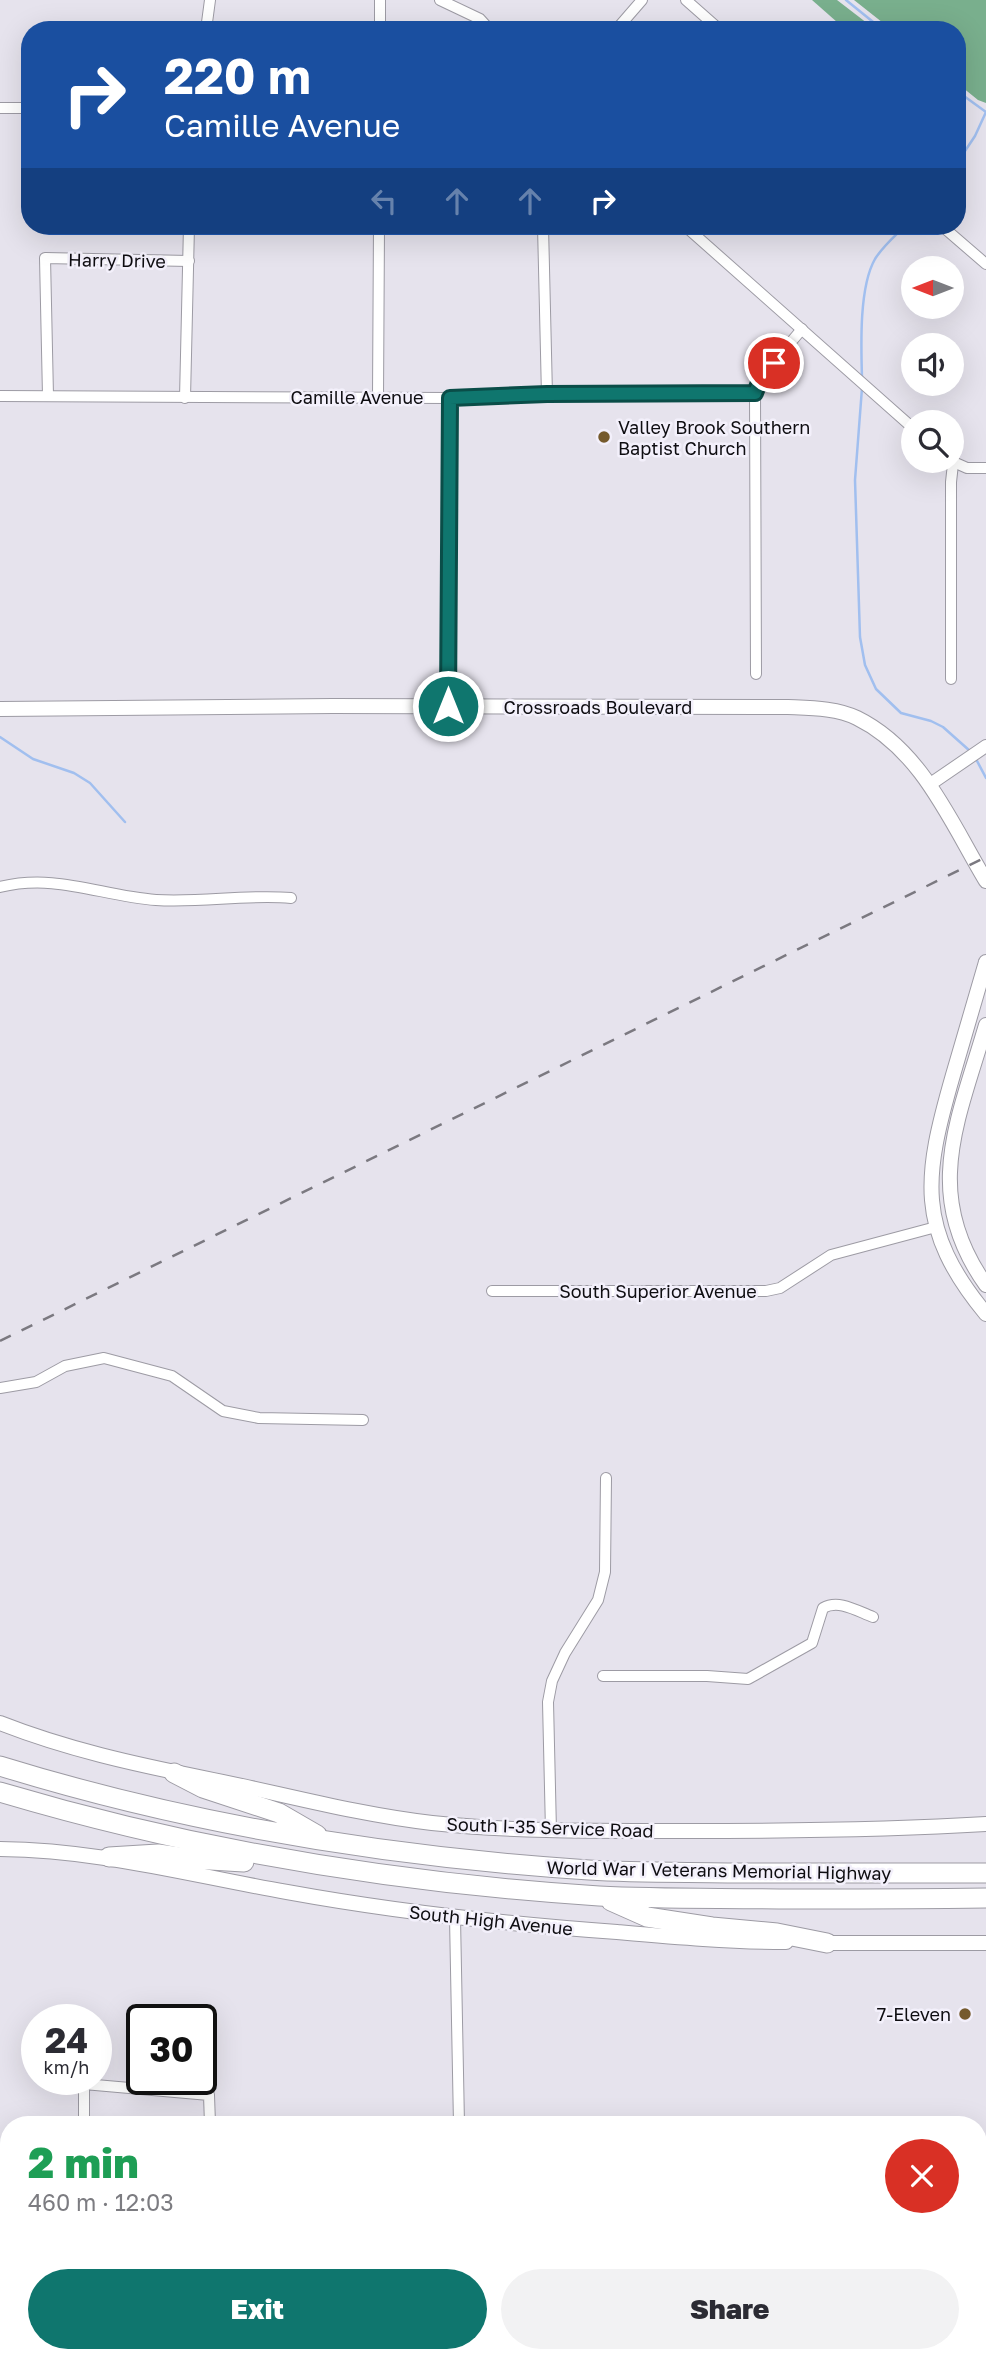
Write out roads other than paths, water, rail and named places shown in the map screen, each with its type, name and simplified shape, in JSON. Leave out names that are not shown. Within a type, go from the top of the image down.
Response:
[{"type":"highway","name":"World War I Veterans Memorial Highway","points":[[0,1766],[141,1805],[237,1826],[458,1859],[591,1870],[986,1873]]},
{"type":"highway","points":[[174,1773],[203,1788],[279,1813],[330,1842]]},
{"type":"highway","name":"World War I Veterans Memorial Highway","points":[[0,1792],[185,1840],[326,1866],[492,1888],[661,1898],[986,1898]]},
{"type":"highway","points":[[109,1857],[158,1854],[193,1859],[326,1866]]},
{"type":"highway","points":[[600,1896],[647,1917],[777,1933],[827,1943]]},
{"type":"main road","name":"Crossroads Boulevard","points":[[0,709],[788,707],[837,712],[856,718],[892,741],[912,761],[986,881]]},
{"type":"main road","points":[[986,962],[938,1128],[931,1166],[936,1227],[953,1269],[986,1314]]},
{"type":"main road","points":[[986,1028],[950,1153],[949,1199],[961,1243],[986,1284]]},
{"type":"main road","name":"South I-35 Service Road","points":[[0,1723],[74,1748],[174,1773],[317,1805],[431,1823],[551,1830],[858,1830],[986,1824]]},
{"type":"main road","name":"South High Avenue","points":[[0,1849],[109,1857],[287,1892],[455,1918],[689,1938],[827,1943],[986,1943]]},
{"type":"street","points":[[207,21],[210,0]]},
{"type":"street","points":[[380,0],[380,21]]},
{"type":"street","points":[[440,0],[482,21]]},
{"type":"street","points":[[624,21],[642,0]]},
{"type":"street","points":[[686,0],[710,21]]},
{"type":"street","points":[[0,108],[21,108]]},
{"type":"street","points":[[186,398],[189,235]]},
{"type":"street","points":[[378,397],[379,235]]},
{"type":"street","points":[[543,235],[547,394]]},
{"type":"street","points":[[695,235],[901,417]]},
{"type":"street","points":[[952,235],[986,264]]},
{"type":"street","name":"Harry Drive","points":[[48,396],[45,258],[189,261]]},
{"type":"street","points":[[756,674],[755,393],[760,380],[802,329]]},
{"type":"street","name":"Camille Avenue","points":[[0,396],[450,398],[547,394],[755,393]]},
{"type":"street","points":[[448,706],[450,398]]},
{"type":"street","points":[[964,467],[986,468]]},
{"type":"street","points":[[951,473],[951,679]]},
{"type":"street","points":[[929,785],[986,746]]},
{"type":"street","points":[[0,887],[15,883],[68,883],[114,894],[157,900],[259,895],[292,898]]},
{"type":"street","points":[[966,1032],[986,1028]]},
{"type":"street","points":[[966,1032],[983,1045]]},
{"type":"street","name":"South Superior Avenue","points":[[492,1291],[766,1291],[780,1288],[831,1255],[936,1227]]},
{"type":"street","points":[[0,1388],[36,1382],[65,1366],[104,1358],[172,1376],[223,1410],[259,1418],[363,1420]]},
{"type":"street","points":[[551,1830],[550,1692],[565,1653],[598,1600],[605,1572],[606,1478]]},
{"type":"street","points":[[604,1676],[707,1676],[748,1679],[811,1643],[817,1633],[823,1608],[830,1604],[839,1604],[873,1617]]},
{"type":"street","points":[[455,1918],[459,2116]]},
{"type":"street","points":[[84,2116],[84,2084],[209,2095],[210,2116]]},
{"type":"waterway","points":[[846,0],[872,21]]},
{"type":"waterway","points":[[966,98],[986,112]]},
{"type":"waterway","points":[[966,150],[986,112]]},
{"type":"waterway","points":[[862,378],[862,317],[866,285],[875,259],[896,235]]},
{"type":"waterway","points":[[862,388],[855,480],[860,637],[865,665],[876,689],[901,713],[943,727],[970,751]]},
{"type":"waterway","points":[[0,737],[33,759],[74,773],[90,783],[125,822]]},
{"type":"waterway","points":[[976,759],[986,778]]},
{"type":"railway","points":[[0,1341],[986,857]]},
{"type":"place","name":"Valley Brook Southern Baptist Church","points":[[604,437]]},
{"type":"place","name":"7-Eleven","points":[[965,2014]]}]
